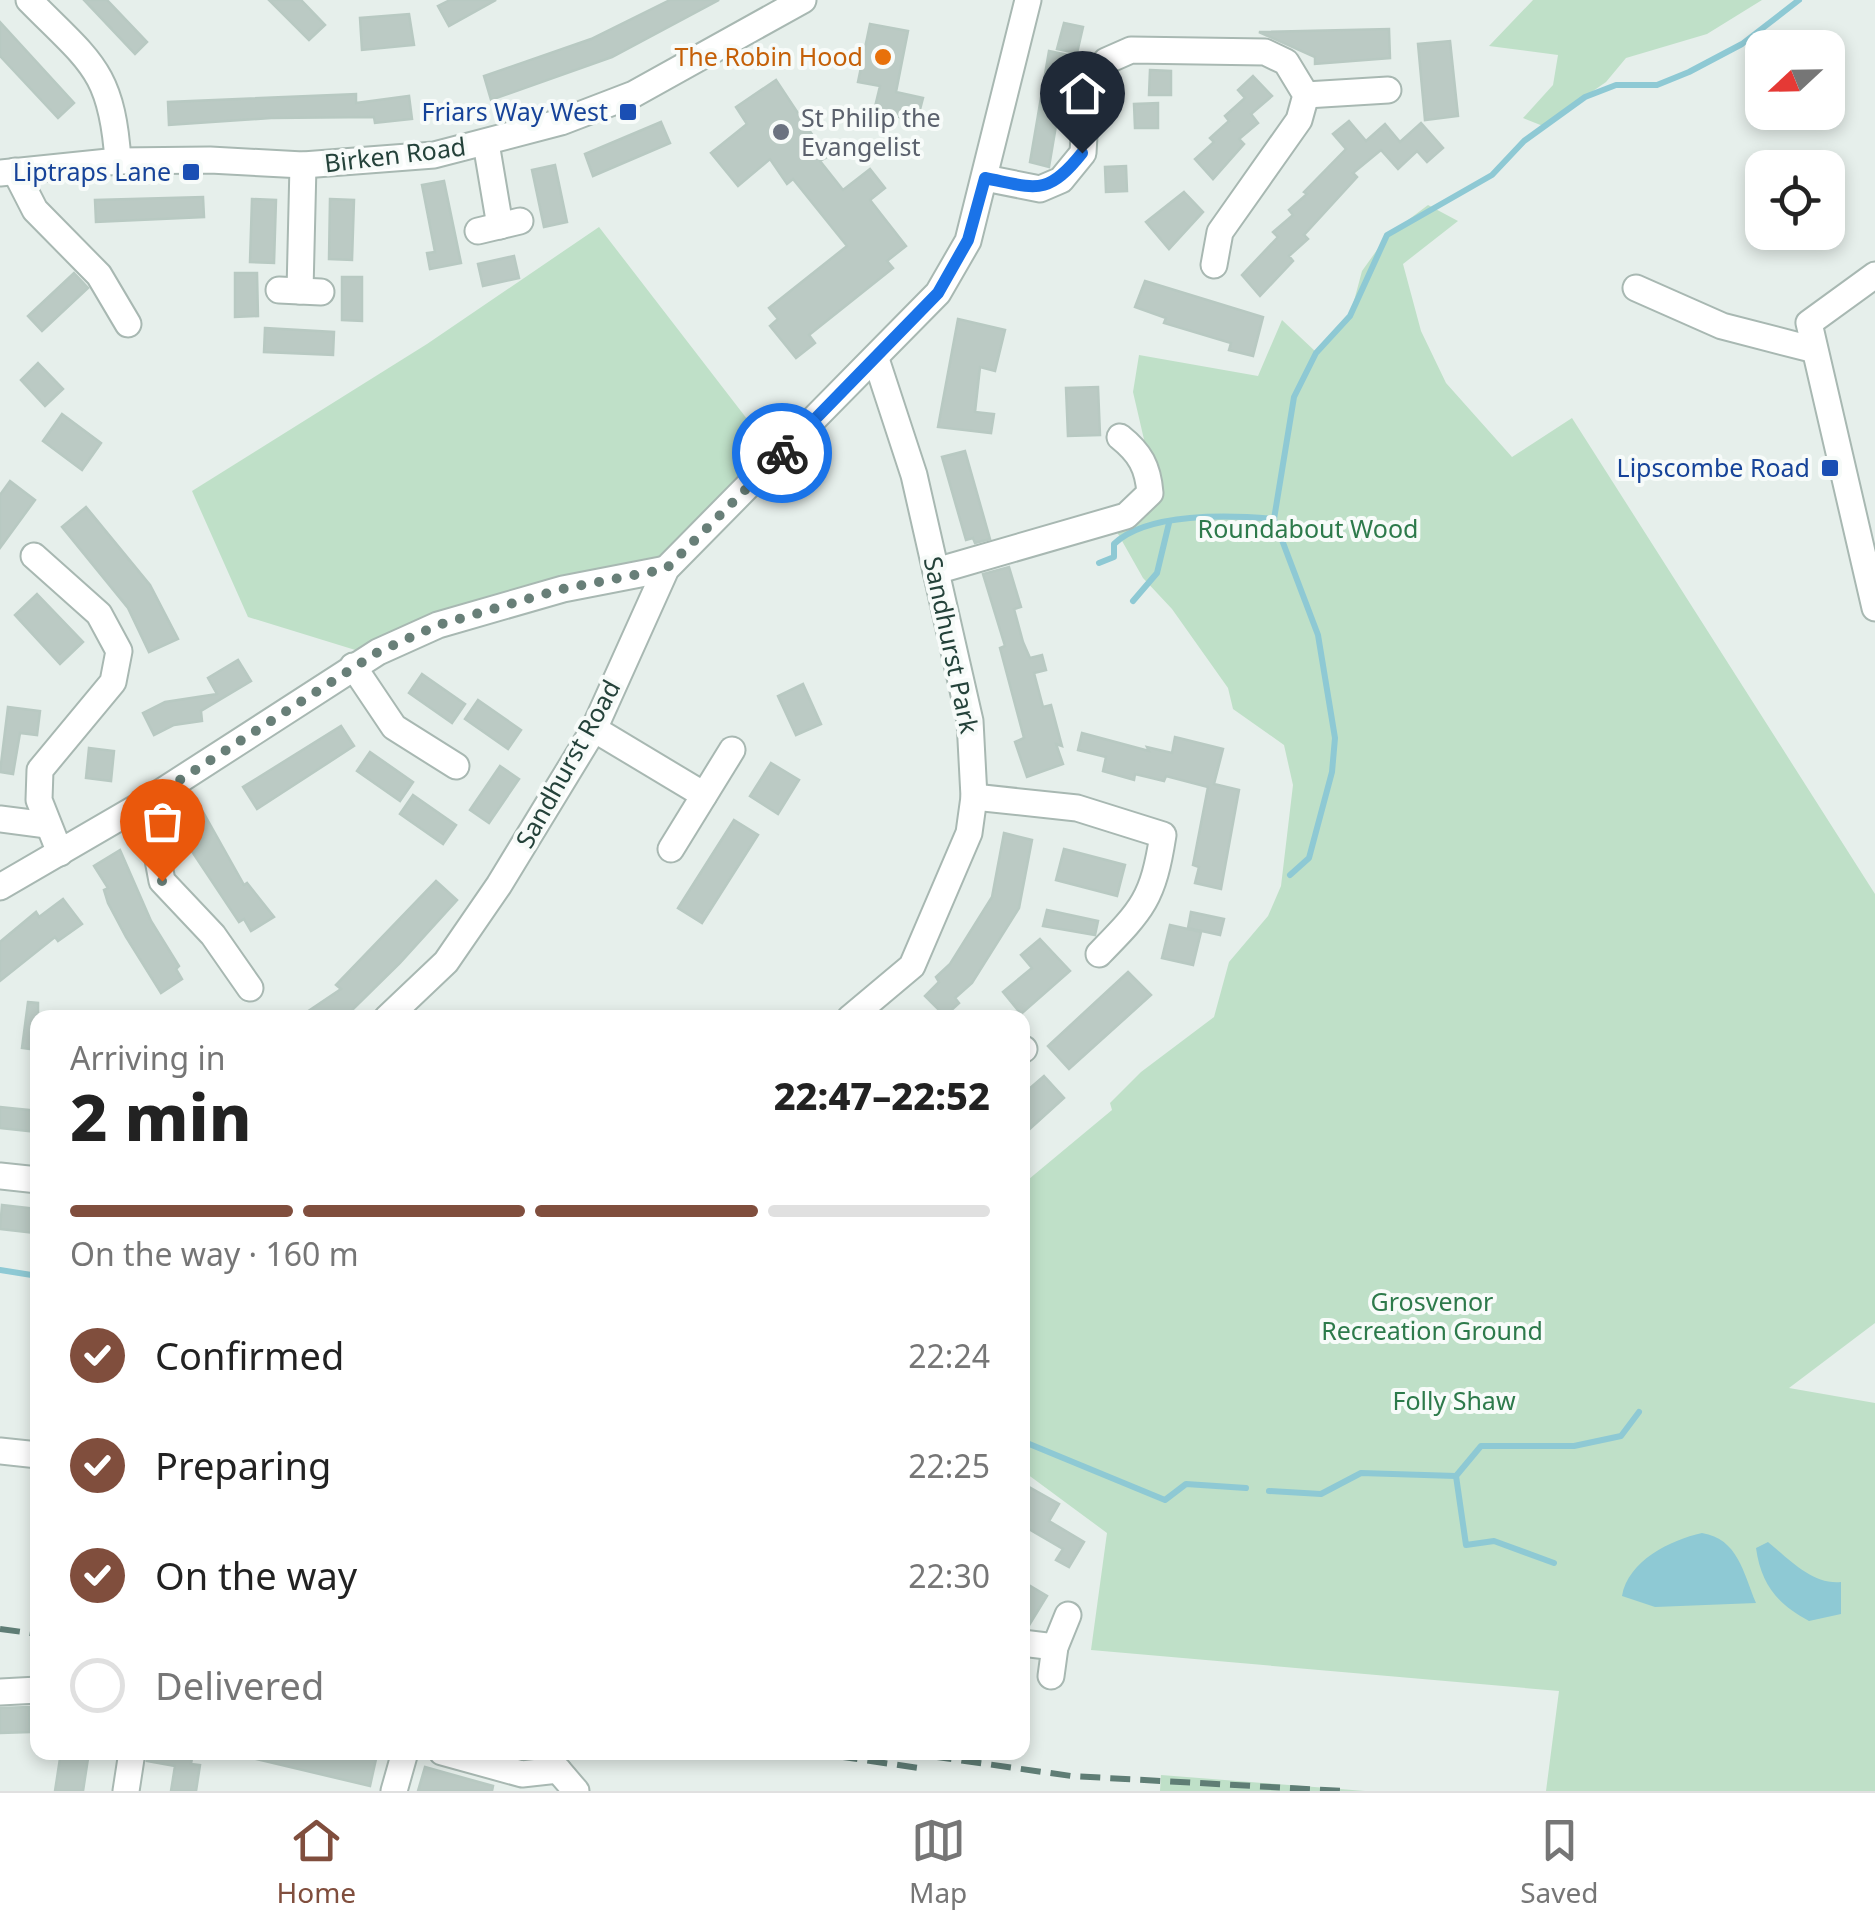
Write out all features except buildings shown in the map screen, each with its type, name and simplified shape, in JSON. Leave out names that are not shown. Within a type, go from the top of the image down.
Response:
[{"type":"street","points":[[29,0],[100,73],[115,114],[118,162]]},
{"type":"street","name":"Birken Road","points":[[7,172],[118,162],[210,160],[303,165],[434,155],[486,144],[634,94],[762,10],[803,0]]},
{"type":"street","name":"Sandhurst Road","points":[[395,1010],[446,962],[499,885],[594,729],[666,569],[938,293],[968,240],[1028,0]]},
{"type":"street","points":[[985,178],[1040,189],[1061,180],[1082,153],[1087,85],[1106,61],[1131,50],[1265,52],[1286,62],[1306,95],[1299,120],[1220,232],[1214,265]]},
{"type":"street","points":[[1306,95],[1388,90]]},
{"type":"street","points":[[486,144],[499,226]]},
{"type":"street","points":[[300,291],[303,165]]},
{"type":"street","points":[[7,172],[35,210],[99,276],[128,324]]},
{"type":"street","points":[[1875,274],[1809,323],[1875,608]]},
{"type":"street","points":[[1636,288],[1722,326],[1812,349]]},
{"type":"street","name":"Sandhurst Park","points":[[860,1010],[912,966],[921,950],[970,833],[974,797],[970,722],[914,475],[876,359]]},
{"type":"street","points":[[936,572],[1001,549],[1108,523],[1138,509],[1150,493],[1144,464],[1140,453],[1120,436]]},
{"type":"street","points":[[34,556],[99,614],[119,651],[112,682],[40,770],[38,800],[60,852]]},
{"type":"street","points":[[0,888],[141,805],[354,666],[438,625],[562,589],[666,569]]},
{"type":"street","points":[[354,666],[394,727],[456,766]]},
{"type":"street","points":[[594,729],[704,795]]},
{"type":"street","points":[[671,849],[732,750]]},
{"type":"street","points":[[974,797],[1077,808],[1163,835],[1155,887],[1142,908],[1098,954]]},
{"type":"street","points":[[141,805],[153,833],[162,881],[213,935],[250,988]]},
{"type":"street","points":[[0,819],[47,825]]},
{"type":"street","points":[[0,1176],[30,1179]]},
{"type":"street","points":[[0,1450],[30,1454]]},
{"type":"street","points":[[1051,1676],[1054,1647],[1068,1615]]},
{"type":"street","points":[[1030,1644],[1054,1647]]},
{"type":"street","points":[[0,1692],[30,1690]]},
{"type":"street","points":[[126,1791],[131,1760]]},
{"type":"street","points":[[394,1791],[403,1760]]},
{"type":"street","points":[[471,1760],[522,1774],[560,1771],[576,1791]]},
{"type":"green space","points":[[1533,0],[1762,0],[1707,34],[1626,58],[1606,82],[1543,126],[1523,118],[1553,85],[1558,55],[1489,46]]},
{"type":"green space","name":"Grosvenor Recreation Ground","points":[[1428,205],[1458,221],[1403,264],[1421,331],[1446,383],[1512,457],[1572,418],[1875,894],[1875,1323],[1789,1388],[1875,1403],[1875,1791],[1546,1791],[1559,1691],[1091,1650],[1107,1533],[1030,1476],[1030,1178],[1112,1110],[1110,1103],[1141,1072],[1214,1017],[1229,962],[1268,916],[1281,886],[1293,785],[1284,745],[1233,709],[1228,688],[1172,609],[1143,578],[1113,525],[1152,474],[1133,392],[1139,355],[1258,376],[1282,320],[1316,352],[1350,316],[1362,271],[1387,236]]},
{"type":"green space","points":[[599,227],[771,450],[653,576],[378,657],[248,617],[192,491],[427,344]]},
{"type":"green space","points":[[1161,1775],[1365,1791],[1160,1791]]},
{"type":"water","points":[[1702,1533],[1724,1542],[1738,1559],[1756,1603],[1655,1607],[1622,1596],[1633,1572],[1652,1554]]},
{"type":"water","points":[[1768,1542],[1811,1575],[1841,1582],[1841,1614],[1809,1621],[1779,1600],[1758,1561],[1756,1548]]},
{"type":"waterway","points":[[1290,875],[1309,858],[1332,772],[1335,738],[1318,635],[1274,519],[1294,397],[1316,353],[1350,316],[1387,235],[1492,175],[1524,141],[1585,97],[1616,85],[1657,85],[1689,72],[1742,44],[1799,0]]},
{"type":"waterway","points":[[1099,563],[1114,557],[1114,544],[1147,526],[1190,518],[1274,519]]},
{"type":"waterway","points":[[1133,601],[1157,573],[1169,523]]},
{"type":"waterway","points":[[0,1270],[30,1275]]},
{"type":"waterway","points":[[1554,1563],[1494,1541],[1466,1545],[1456,1476],[1481,1446],[1574,1446],[1621,1436],[1639,1412]]},
{"type":"waterway","points":[[1030,1444],[1165,1500],[1186,1484],[1246,1488]]},
{"type":"waterway","points":[[1269,1491],[1321,1494],[1361,1473],[1456,1476]]},
{"type":"railway","points":[[0,1629],[30,1633]]},
{"type":"railway","points":[[864,1760],[919,1768]]},
{"type":"railway","points":[[958,1760],[1071,1776],[1344,1791]]},
{"type":"way so far","points":[[162,881],[153,833],[141,805],[354,666],[438,625],[562,589],[666,569],[782,453]]},
{"type":"place","name":"The Robin Hood","points":[[883,57]]},
{"type":"place","name":"Friars Way West","points":[[628,112]]},
{"type":"place","name":"St Philip the Evangelist","points":[[781,132]]},
{"type":"place","name":"Liptraps Lane","points":[[191,172]]},
{"type":"place","name":"Lipscombe Road","points":[[1830,468]]},
{"type":"route","points":[[782,453],[938,293],[968,240],[985,178],[1040,189],[1061,180],[1082,153]]},
{"type":"park label","name":"Roundabout Wood","points":[[1308,529]]},
{"type":"park label","name":"Folly Shaw","points":[[1454,1401]]}]
